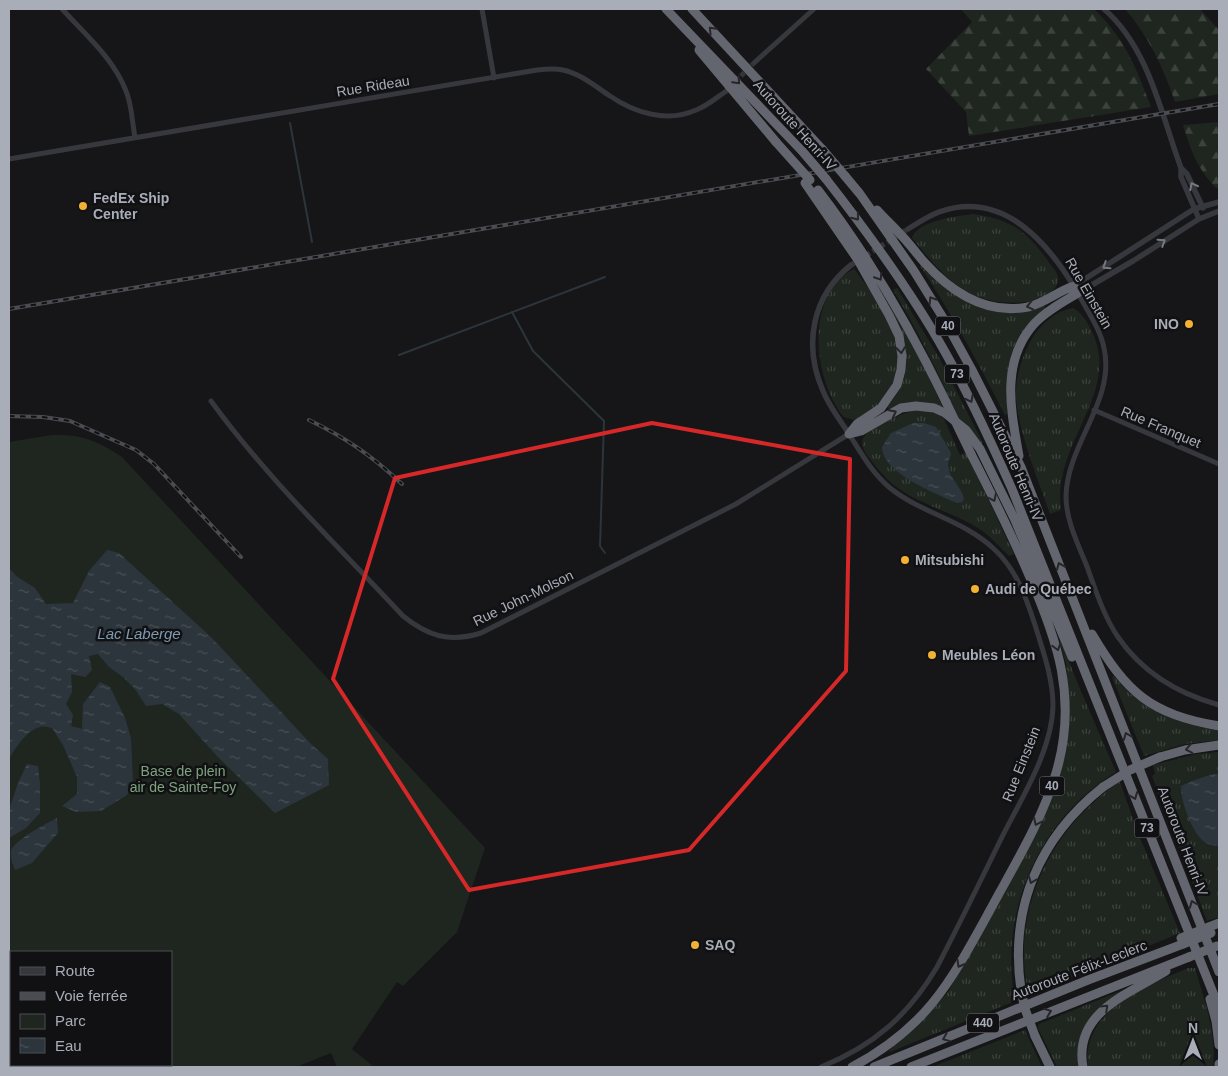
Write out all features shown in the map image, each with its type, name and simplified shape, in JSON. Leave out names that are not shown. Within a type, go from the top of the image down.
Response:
[{"type":"highway","name":"40","points":[[666,9],[776,142],[860,248],[885,287],[909,328],[1013,539],[1038,595],[1056,643],[1062,672],[1065,692],[1065,722],[1060,756],[1049,793],[1028,839],[947,986],[924,1014],[901,1036],[876,1054],[852,1067]]},
{"type":"highway","name":"Autoroute Henri-IV","points":[[666,9],[803,152],[826,179],[891,265],[945,352],[970,398],[1012,489],[1219,1008]]},
{"type":"highway","name":"Autoroute Henri-IV","points":[[692,9],[822,149],[860,194],[914,271],[945,321],[973,372],[1021,467],[1218,969]]},
{"type":"highway","points":[[808,182],[858,260],[899,336],[902,363],[897,385],[881,408],[856,424],[849,434]]},
{"type":"highway","points":[[860,194],[949,286],[980,304],[1005,308],[1030,306],[1064,290],[1076,290]]},
{"type":"highway","points":[[1021,467],[1010,394],[1011,372],[1018,348],[1027,333],[1043,315],[1076,290]]},
{"type":"highway","points":[[849,434],[861,431],[901,408],[916,406],[934,408],[945,412],[966,430],[980,449],[1015,520],[1065,642],[1114,746]]},
{"type":"highway","points":[[1078,611],[1113,668],[1136,693],[1171,714],[1219,726]]},
{"type":"highway","points":[[1050,1067],[1035,1036],[1025,1009],[1018,959],[1019,929],[1024,906],[1034,876],[1048,846],[1077,809],[1103,787],[1130,770],[1160,757],[1185,750],[1219,745]]},
{"type":"highway","points":[[1213,930],[1219,923]]},
{"type":"highway","name":"Autoroute Félix-Leclerc","points":[[874,1067],[1213,930]]},
{"type":"highway","points":[[1083,1067],[1082,1050],[1084,1039],[1100,1013],[1112,1002],[1187,958],[1218,946]]},
{"type":"highway","name":"Autoroute Félix-Leclerc","points":[[911,1067],[1187,958]]},
{"type":"highway","points":[[1204,972],[1216,1021],[1219,1045]]},
{"type":"street","points":[[62,9],[120,76],[128,98],[135,137]]},
{"type":"street","points":[[482,9],[494,78]]},
{"type":"street","points":[[755,62],[814,9]]},
{"type":"street","points":[[1104,9],[1117,23],[1141,59],[1181,168],[1181,177],[1199,218]]},
{"type":"street","name":"Rue Rideau","points":[[9,159],[536,70],[562,70],[584,78],[627,106],[660,116],[683,115],[697,110],[725,92]]},
{"type":"street","points":[[1181,168],[1187,174],[1206,215]]},
{"type":"street","points":[[1076,290],[1194,209],[1219,202]]},
{"type":"street","name":"Rue Einstein","points":[[908,229],[939,212],[957,208],[980,208],[995,211],[1019,222],[1042,241],[1076,290],[1094,322],[1105,350],[1106,364],[1104,380],[1094,410],[1068,475],[1066,496],[1072,529],[1102,607],[1117,636],[1144,666],[1169,685],[1196,698],[1219,705]]},
{"type":"street","points":[[1076,290],[1133,261],[1199,218],[1219,211]]},
{"type":"street","name":"Rue Einstein","points":[[820,1067],[854,1052],[879,1035],[901,1016],[921,994],[940,960],[1034,772],[1048,738],[1053,707],[1050,677],[1043,651],[1016,576],[994,549],[980,538],[907,499],[891,489],[876,476],[823,392],[814,364],[813,329],[821,301],[829,287],[839,275],[852,265]]},
{"type":"street","name":"Rue John-Molson","points":[[211,401],[232,430],[264,466],[403,616],[417,627],[432,635],[449,638],[463,638],[481,633],[736,504],[849,434]]},
{"type":"street","name":"Rue Franquet","points":[[1094,410],[1219,464]]},
{"type":"highlighted area","points":[[652,423],[850,459],[846,671],[689,850],[469,890],[333,679],[395,478]]},
{"type":"green space","points":[[961,9],[1094,9],[1122,43],[1140,79],[1151,107],[969,136],[966,112],[926,69],[972,22]]},
{"type":"green space","points":[[1125,9],[1200,9],[1219,30],[1219,94],[1175,102],[1166,77],[1154,53],[1141,30]]},
{"type":"green space","points":[[1219,122],[1219,189],[1209,181],[1199,166],[1183,125]]},
{"type":"green space","points":[[973,214],[998,219],[1026,235],[1056,273],[1058,281],[1055,288],[1039,299],[1025,302],[988,300],[973,295],[948,278],[912,238],[915,232],[929,223]]},
{"type":"green space","points":[[922,264],[959,294],[991,310],[1012,312],[1044,305],[1046,308],[1024,330],[1016,342],[1011,355],[1007,383],[1008,414],[1005,415],[965,339],[920,266]]},
{"type":"green space","points":[[854,269],[875,297],[892,328],[898,361],[895,377],[887,394],[877,406],[854,420],[844,417],[833,401],[825,382],[820,361],[819,339],[821,317],[827,298],[838,281]]},
{"type":"green space","points":[[897,288],[940,359],[983,443],[981,444],[972,431],[959,418],[932,361],[893,290]]},
{"type":"green space","points":[[889,302],[923,365],[943,408],[890,410],[887,407],[897,394],[906,368],[904,343]]},
{"type":"green space","points":[[1073,308],[1083,316],[1090,328],[1098,351],[1099,373],[1094,395],[1066,462],[1061,485],[1061,510],[1050,514],[1019,420],[1016,398],[1017,380],[1025,353],[1033,337],[1045,322],[1061,312]]},
{"type":"green space","points":[[917,410],[935,413],[944,419],[960,455],[966,452],[1014,554],[1009,556],[981,530],[969,523],[920,501],[897,488],[869,458],[863,449],[862,441],[870,431],[895,417]]},
{"type":"green space","name":"Base de plein air de Sainte-Foy","points":[[63,435],[81,437],[97,443],[122,457],[485,848],[457,932],[403,986],[397,982],[352,1049],[374,1067],[337,1067],[331,1053],[296,1067],[9,1067],[9,442]]},
{"type":"green space","points":[[1061,641],[1116,772],[1089,792],[1065,815],[1046,842],[1030,871],[1019,902],[1013,934],[1011,968],[1015,1001],[890,1052],[889,1050],[916,1028],[948,992],[1038,829],[1060,777],[1067,742],[1069,709],[1066,664]]},
{"type":"green space","points":[[1114,676],[1125,689],[1148,707],[1188,724],[1219,731],[1219,740],[1185,744],[1144,756],[1112,677]]},
{"type":"green space","points":[[1219,752],[1219,917],[1207,921],[1152,776],[1155,774],[1153,765],[1196,754]]},
{"type":"green space","points":[[1120,782],[1138,833],[1180,933],[1029,995],[1025,970],[1024,944],[1027,918],[1044,868],[1072,825],[1101,796]]},
{"type":"green space","points":[[1188,968],[1195,968],[1209,1017],[1214,1054],[1213,1067],[1088,1067],[1088,1047],[1094,1030],[1105,1016],[1119,1003],[1136,992]]},
{"type":"green space","points":[[1123,990],[1105,1004],[1078,1046],[1079,1067],[1057,1067],[1038,1028],[1039,1024]]},
{"type":"green space","points":[[1025,1030],[1042,1067],[932,1067]]},
{"type":"water","points":[[913,423],[924,423],[936,427],[951,453],[948,463],[949,469],[963,495],[964,499],[962,502],[957,503],[924,488],[900,474],[884,457],[882,447],[891,433]]},
{"type":"water","name":"Lac Laberge","points":[[107,550],[119,553],[212,638],[311,744],[328,759],[329,785],[275,813],[217,756],[179,714],[162,704],[146,706],[135,689],[109,667],[98,654],[89,656],[92,670],[85,677],[71,674],[72,692],[66,704],[73,715],[71,726],[82,729],[83,704],[100,682],[110,687],[125,718],[131,738],[133,783],[127,795],[101,811],[76,812],[62,806],[77,794],[77,777],[63,745],[52,728],[41,727],[30,732],[9,759],[9,568],[16,576],[35,588],[46,604],[73,603],[89,571]]},
{"type":"water","points":[[27,764],[38,766],[40,813],[26,828],[9,838],[9,810]]},
{"type":"water","points":[[1214,774],[1219,774],[1219,844],[1217,846],[1206,843],[1196,833],[1188,817],[1181,792],[1181,786]]},
{"type":"water","points":[[57,818],[58,833],[32,863],[15,870],[11,856],[13,847],[31,832]]},
{"type":"waterway","points":[[290,123],[312,242]]},
{"type":"waterway","points":[[399,355],[605,277]]},
{"type":"waterway","points":[[512,312],[533,351],[604,421],[600,546],[605,553]]},
{"type":"tunnel","points":[[725,92],[755,62]]},
{"type":"tunnel","points":[[851,265],[908,229]]},
{"type":"railway","points":[[9,309],[1219,104]]},
{"type":"railway","points":[[9,416],[43,417],[70,421],[136,450],[154,464],[241,557]]},
{"type":"railway","points":[[309,420],[358,448],[380,464],[402,484]]},
{"type":"place","name":"FedEx Ship Center","points":[[83,206]]},
{"type":"place","name":"INO","points":[[1189,324]]},
{"type":"place","name":"Mitsubishi","points":[[905,560]]},
{"type":"place","name":"Audi de Québec","points":[[975,589]]},
{"type":"place","name":"Meubles Léon","points":[[932,655]]},
{"type":"place","name":"SAQ","points":[[695,945]]}]
